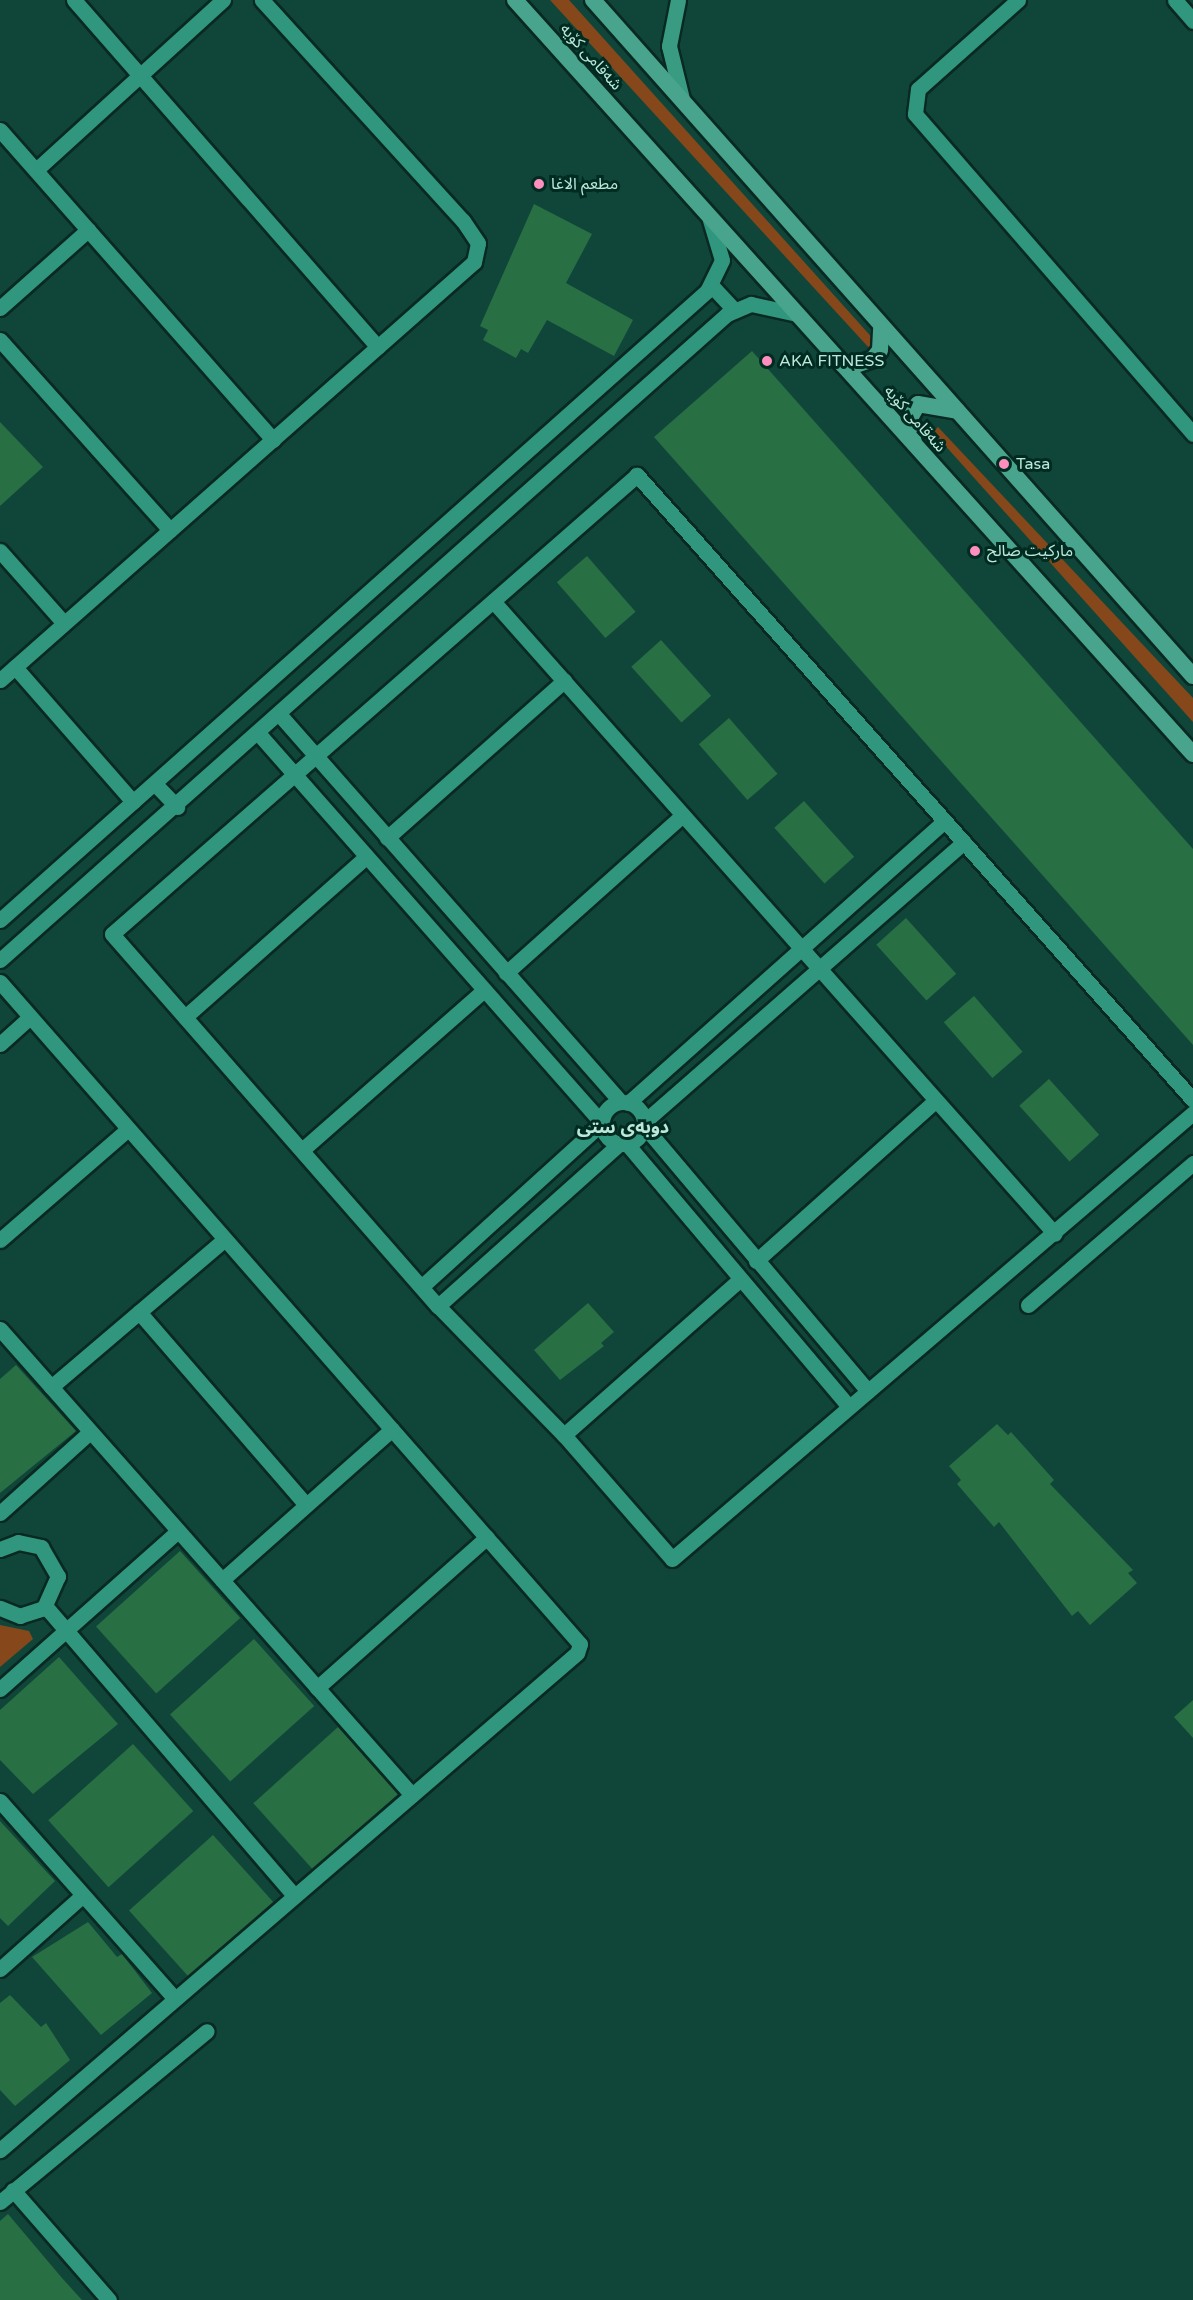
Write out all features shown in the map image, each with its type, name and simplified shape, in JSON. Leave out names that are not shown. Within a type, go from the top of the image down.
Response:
[{"type":"highway","name":"شەقامی کۆیە","points":[[515,0],[805,319],[915,446],[1193,754]]},
{"type":"highway","points":[[593,0],[881,328],[958,411],[1193,676]]},
{"type":"highway","points":[[842,364],[873,359],[880,350],[881,328]]},
{"type":"highway","points":[[915,446],[909,420],[918,404],[958,411]]},
{"type":"main road","points":[[678,0],[669,46],[683,102]]},
{"type":"street","points":[[74,0],[139,78],[378,347]]},
{"type":"street","points":[[36,170],[223,0]]},
{"type":"street","points":[[0,680],[474,262],[478,243],[262,0]]},
{"type":"street","points":[[1018,0],[918,89],[915,114],[1193,434]]},
{"type":"street","points":[[1174,0],[1193,21]]},
{"type":"street","points":[[0,130],[273,440]]},
{"type":"street","points":[[0,920],[712,286],[722,260],[704,207]]},
{"type":"street","points":[[0,309],[88,230]]},
{"type":"street","points":[[712,286],[734,310]]},
{"type":"street","points":[[0,960],[177,807],[734,310],[768,304],[805,319]]},
{"type":"street","points":[[0,340],[170,530]]},
{"type":"street","points":[[1193,1100],[637,475],[296,776],[112,934],[438,1306],[564,1435],[672,1559],[1055,1234],[1193,1113]]},
{"type":"street","points":[[0,551],[64,623]]},
{"type":"street","points":[[493,601],[1055,1234]]},
{"type":"street","points":[[15,667],[133,802]]},
{"type":"street","points":[[387,838],[564,681]]},
{"type":"street","points":[[279,714],[424,881],[644,1124],[756,1261],[868,1391]]},
{"type":"street","points":[[258,733],[483,991],[602,1122],[609,1138],[623,1144],[738,1281],[849,1407]]},
{"type":"street","points":[[154,784],[177,807]]},
{"type":"street","points":[[506,973],[683,814]]},
{"type":"street","points":[[421,1287],[602,1122],[606,1111],[625,1103],[802,949],[944,821]]},
{"type":"street","points":[[438,1306],[623,1144],[637,1140],[644,1124],[964,842]]},
{"type":"street","points":[[185,1017],[366,857]]},
{"type":"street","points":[[403,900],[424,881]]},
{"type":"street","points":[[0,982],[579,1642],[579,1650],[0,2150]]},
{"type":"street","points":[[302,1150],[483,991]]},
{"type":"street","points":[[0,1044],[30,1017]]},
{"type":"street","points":[[756,1261],[936,1100]]},
{"type":"street","points":[[0,1240],[128,1129]]},
{"type":"street","points":[[1028,1305],[1193,1163]]},
{"type":"street","points":[[51,1387],[225,1239]]},
{"type":"street","points":[[564,1435],[738,1281]]},
{"type":"street","points":[[139,1312],[306,1505]]},
{"type":"street","points":[[0,1329],[412,1795]]},
{"type":"street","points":[[222,1580],[392,1429]]},
{"type":"street","points":[[0,1514],[90,1432]]},
{"type":"street","points":[[0,1689],[178,1532]]},
{"type":"street","points":[[317,1688],[487,1537]]},
{"type":"street","points":[[0,1549],[30,1543],[50,1555],[58,1576],[46,1606],[20,1616],[0,1608]]},
{"type":"street","points":[[46,1606],[295,1896]]},
{"type":"street","points":[[0,1801],[175,1999]]},
{"type":"street","points":[[0,1969],[83,1895]]},
{"type":"street","points":[[0,2202],[207,2031]]},
{"type":"street","points":[[13,2190],[109,2300]]},
{"type":"shaded area","points":[[550,0],[569,0],[876,342],[870,349]]},
{"type":"shaded area","points":[[938,427],[1193,698],[1193,722],[933,432]]},
{"type":"shaded area","points":[[0,1625],[29,1631],[33,1639],[0,1667]]},
{"type":"building","points":[[534,204],[592,234],[566,283],[633,320],[614,356],[547,320],[528,353],[521,349],[516,358],[483,340],[488,330],[480,326]]},
{"type":"building","points":[[752,351],[1193,849],[1193,1045],[654,437]]},
{"type":"building","points":[[0,422],[43,467],[0,506]]},
{"type":"building","points":[[587,556],[636,612],[605,638],[557,582]]},
{"type":"building","points":[[661,640],[711,696],[681,723],[631,667]]},
{"type":"building","points":[[729,718],[778,774],[747,800],[699,744]]},
{"type":"building","points":[[804,801],[854,857],[824,884],[774,828]]},
{"type":"building","points":[[906,918],[956,974],[926,1001],[876,945]]},
{"type":"building","points":[[974,996],[1023,1052],[992,1078],[944,1022]]},
{"type":"building","points":[[1049,1079],[1099,1135],[1069,1162],[1019,1106]]},
{"type":"building","points":[[588,1303],[614,1332],[601,1343],[604,1346],[560,1380],[534,1350]]},
{"type":"building","points":[[16,1365],[76,1431],[0,1493],[0,1379]]},
{"type":"building","points":[[997,1424],[1008,1435],[1011,1432],[1054,1480],[1050,1484],[1133,1570],[1128,1573],[1137,1583],[1090,1625],[1078,1611],[1072,1616],[999,1522],[994,1527],[957,1484],[961,1480],[949,1466]]},
{"type":"building","points":[[180,1551],[240,1618],[156,1693],[96,1627]]},
{"type":"building","points":[[254,1639],[314,1706],[230,1781],[170,1715]]},
{"type":"building","points":[[59,1657],[118,1724],[33,1794],[0,1760],[0,1710]]},
{"type":"building","points":[[1193,1700],[1193,1738],[1174,1717]]},
{"type":"building","points":[[338,1727],[398,1794],[314,1870],[253,1803]]},
{"type":"building","points":[[133,1744],[193,1811],[109,1887],[48,1820]]},
{"type":"building","points":[[0,1821],[55,1881],[8,1926],[0,1918]]},
{"type":"building","points":[[213,1835],[273,1902],[189,1977],[129,1911]]},
{"type":"building","points":[[88,1922],[117,1957],[122,1954],[152,1993],[101,2035],[32,1957]]},
{"type":"building","points":[[10,1995],[41,2027],[46,2023],[70,2060],[15,2106],[0,2090],[0,2003]]},
{"type":"building","points":[[8,2214],[82,2300],[0,2300],[0,2221]]},
{"type":"place","name":"مطعم الاغا","points":[[539,184]]},
{"type":"place","name":"AKA FITNESS","points":[[767,361]]},
{"type":"place","name":"Tasa","points":[[1004,464]]},
{"type":"place","name":"ماركيت صالح","points":[[975,551]]},
{"type":"district","name":"دوبه‌ی ستی","points":[[623,1127]]}]
